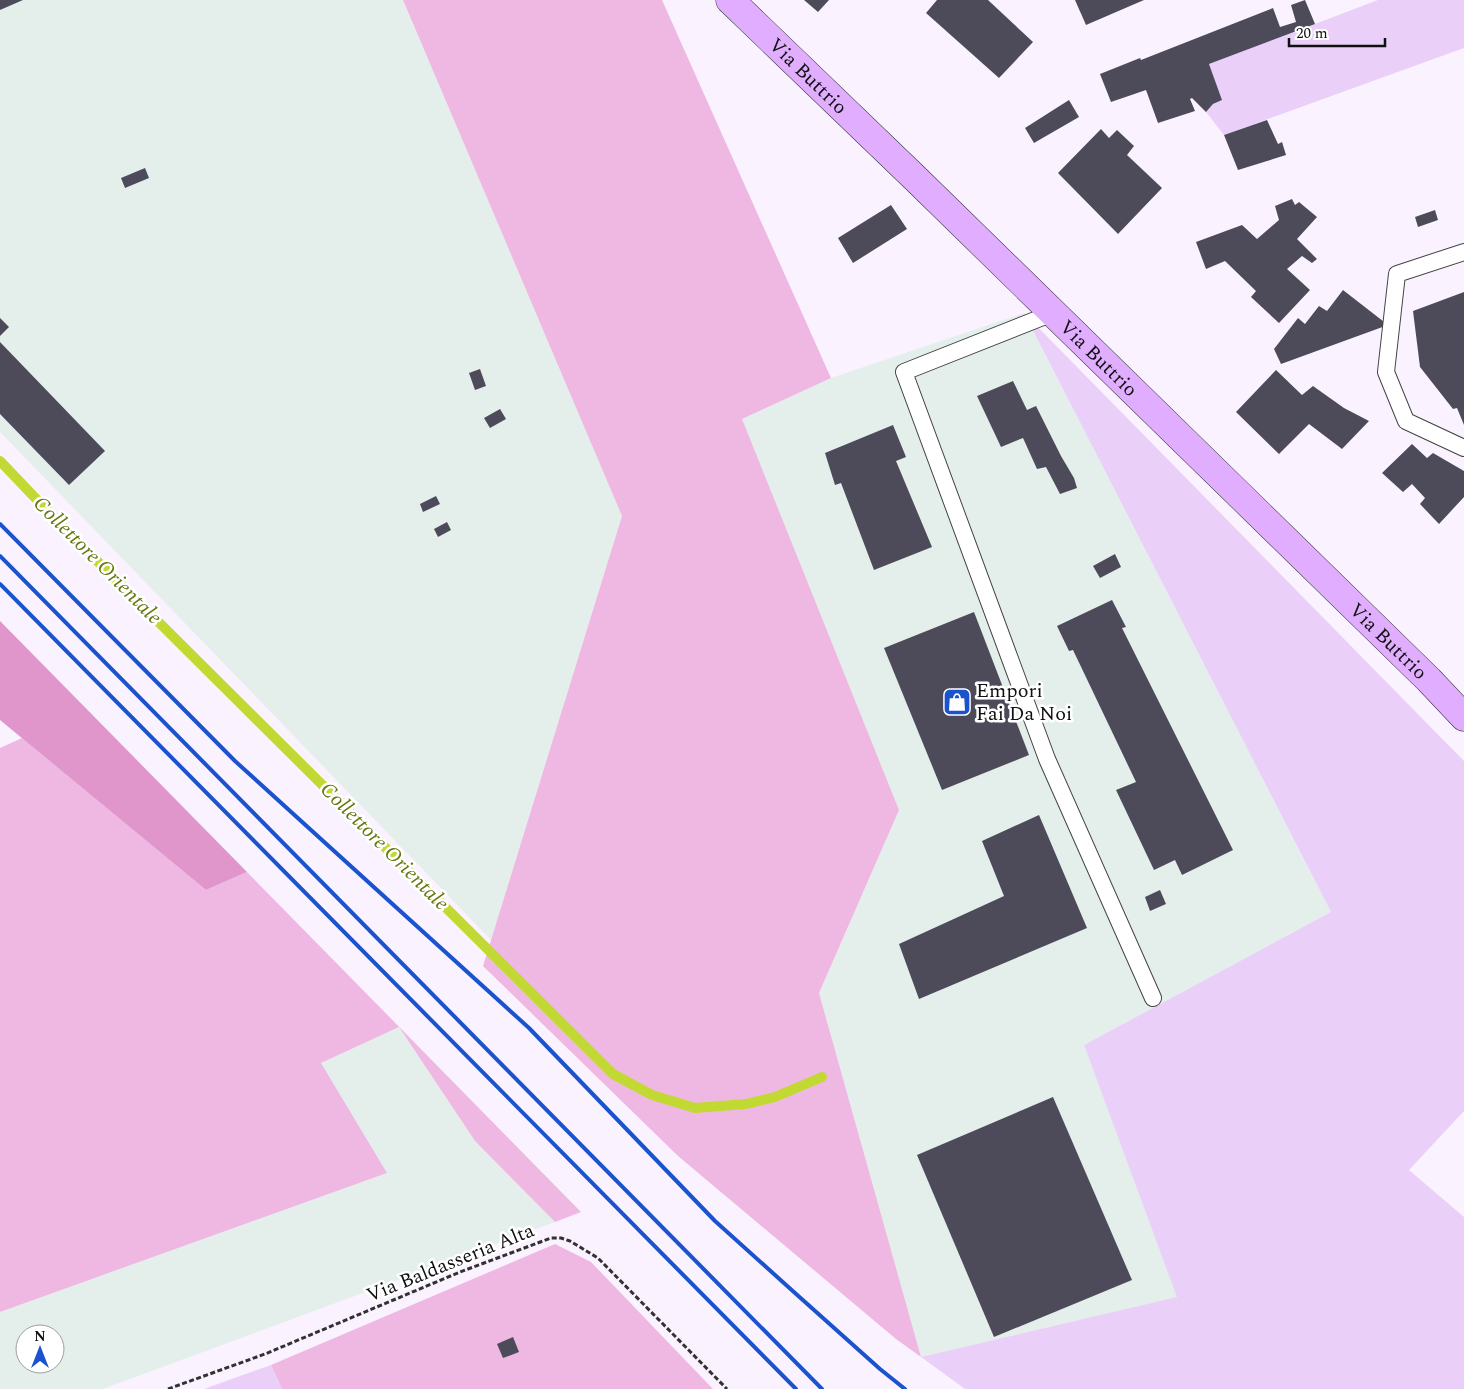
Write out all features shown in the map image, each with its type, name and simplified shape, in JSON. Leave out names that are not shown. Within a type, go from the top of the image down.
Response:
[{"type":"street","name":"Via Buttrio","points":[[730,0],[1429,680],[1464,717]]},
{"type":"lane","points":[[1464,252],[1397,274],[1386,372],[1406,421],[1464,448]]},
{"type":"lane","points":[[1053,313],[904,372],[1047,759],[1153,998]]},
{"type":"path","name":"Via Baldasseria Alta","points":[[168,1389],[265,1354],[460,1272],[551,1238],[561,1238],[570,1241],[598,1258],[727,1389]]},
{"type":"shaded area","points":[[0,0],[403,0],[622,516],[491,940],[0,432]]},
{"type":"shaded area","points":[[403,0],[662,0],[831,378],[742,419],[899,810],[819,993],[921,1357],[896,1339],[678,1156],[483,966],[622,516]]},
{"type":"shaded area","points":[[1378,0],[1464,0],[1464,48],[1224,135],[1206,112],[1213,104],[1222,100],[1209,64]]},
{"type":"shaded area","points":[[1024,313],[1331,912],[1084,1045],[1178,1297],[921,1357],[819,993],[899,810],[741,419],[831,378]]},
{"type":"shaded area","points":[[1024,313],[1464,761],[1464,1111],[1409,1170],[1464,1217],[1464,1389],[965,1389],[921,1357],[1177,1297],[1084,1045],[1331,912]]},
{"type":"shaded area","points":[[0,621],[247,872],[206,890],[0,720]]},
{"type":"shaded area","points":[[22,738],[206,890],[247,872],[581,1212],[555,1222],[475,1141],[399,1027],[321,1063],[387,1173],[0,1312],[0,748]]},
{"type":"shaded area","points":[[399,1027],[475,1141],[555,1222],[103,1389],[0,1389],[0,1312],[387,1173],[321,1063]]},
{"type":"shaded area","points":[[555,1244],[591,1262],[713,1389],[282,1389],[271,1365]]},
{"type":"shaded area","points":[[271,1365],[282,1389],[204,1389]]},
{"type":"building","points":[[0,0],[23,0],[0,10]]},
{"type":"building","points":[[804,0],[829,0],[818,12]]},
{"type":"building","points":[[937,0],[988,0],[1033,42],[999,78],[926,13]]},
{"type":"building","points":[[1075,0],[1144,0],[1086,25]]},
{"type":"building","points":[[1305,0],[1315,24],[1209,64],[1222,100],[1213,104],[1206,112],[1192,98],[1190,99],[1195,111],[1158,123],[1146,90],[1111,102],[1100,74],[1140,58],[1141,60],[1273,8],[1280,27],[1296,22],[1291,5]]},
{"type":"building","points":[[1069,100],[1079,117],[1034,143],[1025,128]]},
{"type":"building","points":[[1267,120],[1278,144],[1282,142],[1286,155],[1238,170],[1224,135]]},
{"type":"building","points":[[1101,129],[1109,138],[1117,130],[1134,146],[1127,155],[1162,188],[1118,234],[1058,173]]},
{"type":"building","points":[[145,168],[149,178],[125,188],[121,178]]},
{"type":"building","points":[[1292,199],[1295,205],[1299,202],[1317,217],[1297,239],[1317,259],[1312,263],[1302,256],[1287,269],[1310,290],[1279,323],[1251,297],[1256,291],[1225,261],[1206,269],[1196,242],[1242,225],[1257,239],[1279,220],[1275,206]]},
{"type":"building","points":[[891,205],[907,229],[853,263],[838,238]]},
{"type":"building","points":[[1435,210],[1438,220],[1418,227],[1415,217]]},
{"type":"building","points":[[1343,290],[1388,325],[1281,364],[1274,349],[1298,318],[1305,324],[1319,306],[1327,311]]},
{"type":"building","points":[[1464,292],[1464,425],[1457,408],[1453,409],[1420,367],[1413,311]]},
{"type":"building","points":[[0,318],[9,327],[0,336]]},
{"type":"building","points":[[0,342],[105,451],[69,485],[0,414]]},
{"type":"building","points":[[480,369],[486,386],[475,390],[469,373]]},
{"type":"building","points":[[1276,370],[1302,395],[1313,386],[1344,408],[1369,421],[1342,449],[1309,424],[1279,454],[1236,412]]},
{"type":"building","points":[[1013,381],[1027,410],[1036,406],[1074,478],[1077,488],[1060,494],[1046,467],[1037,469],[1023,438],[1001,447],[977,396]]},
{"type":"building","points":[[500,409],[506,419],[490,428],[484,418]]},
{"type":"building","points":[[893,425],[906,457],[896,461],[932,547],[874,570],[841,483],[835,485],[825,453]]},
{"type":"building","points":[[1412,444],[1427,458],[1433,453],[1464,471],[1464,497],[1439,524],[1420,504],[1425,498],[1412,484],[1403,492],[1382,473]]},
{"type":"building","points":[[436,496],[440,504],[423,512],[420,504]]},
{"type":"building","points":[[447,522],[451,530],[438,537],[434,529]]},
{"type":"building","points":[[1115,554],[1121,567],[1100,578],[1093,566]]},
{"type":"building","points":[[1112,600],[1126,627],[1122,628],[1233,850],[1182,875],[1175,860],[1154,870],[1116,790],[1136,782],[1073,650],[1069,651],[1057,626]]},
{"type":"building","name":"Empori Fai Da Noi","points":[[974,612],[1029,755],[942,790],[884,648]]},
{"type":"building","points":[[1039,815],[1087,928],[919,999],[899,944],[1004,896],[982,841]]},
{"type":"building","points":[[1160,890],[1166,904],[1150,911],[1145,897]]},
{"type":"building","points":[[1053,1097],[1132,1280],[994,1337],[917,1155]]},
{"type":"building","points":[[513,1337],[519,1352],[503,1358],[497,1344]]},
{"type":"waterway","name":"Collettore Orientale","points":[[0,461],[63,527],[613,1074],[652,1095],[695,1108],[746,1104],[775,1097],[822,1077]]},
{"type":"railway","points":[[0,524],[235,761],[529,1028],[715,1221],[880,1369],[905,1389]]},
{"type":"railway","points":[[0,556],[822,1389]]},
{"type":"railway","points":[[0,584],[796,1389]]},
{"type":"place","name":"Empori Fai Da Noi","points":[[957,702]]}]
